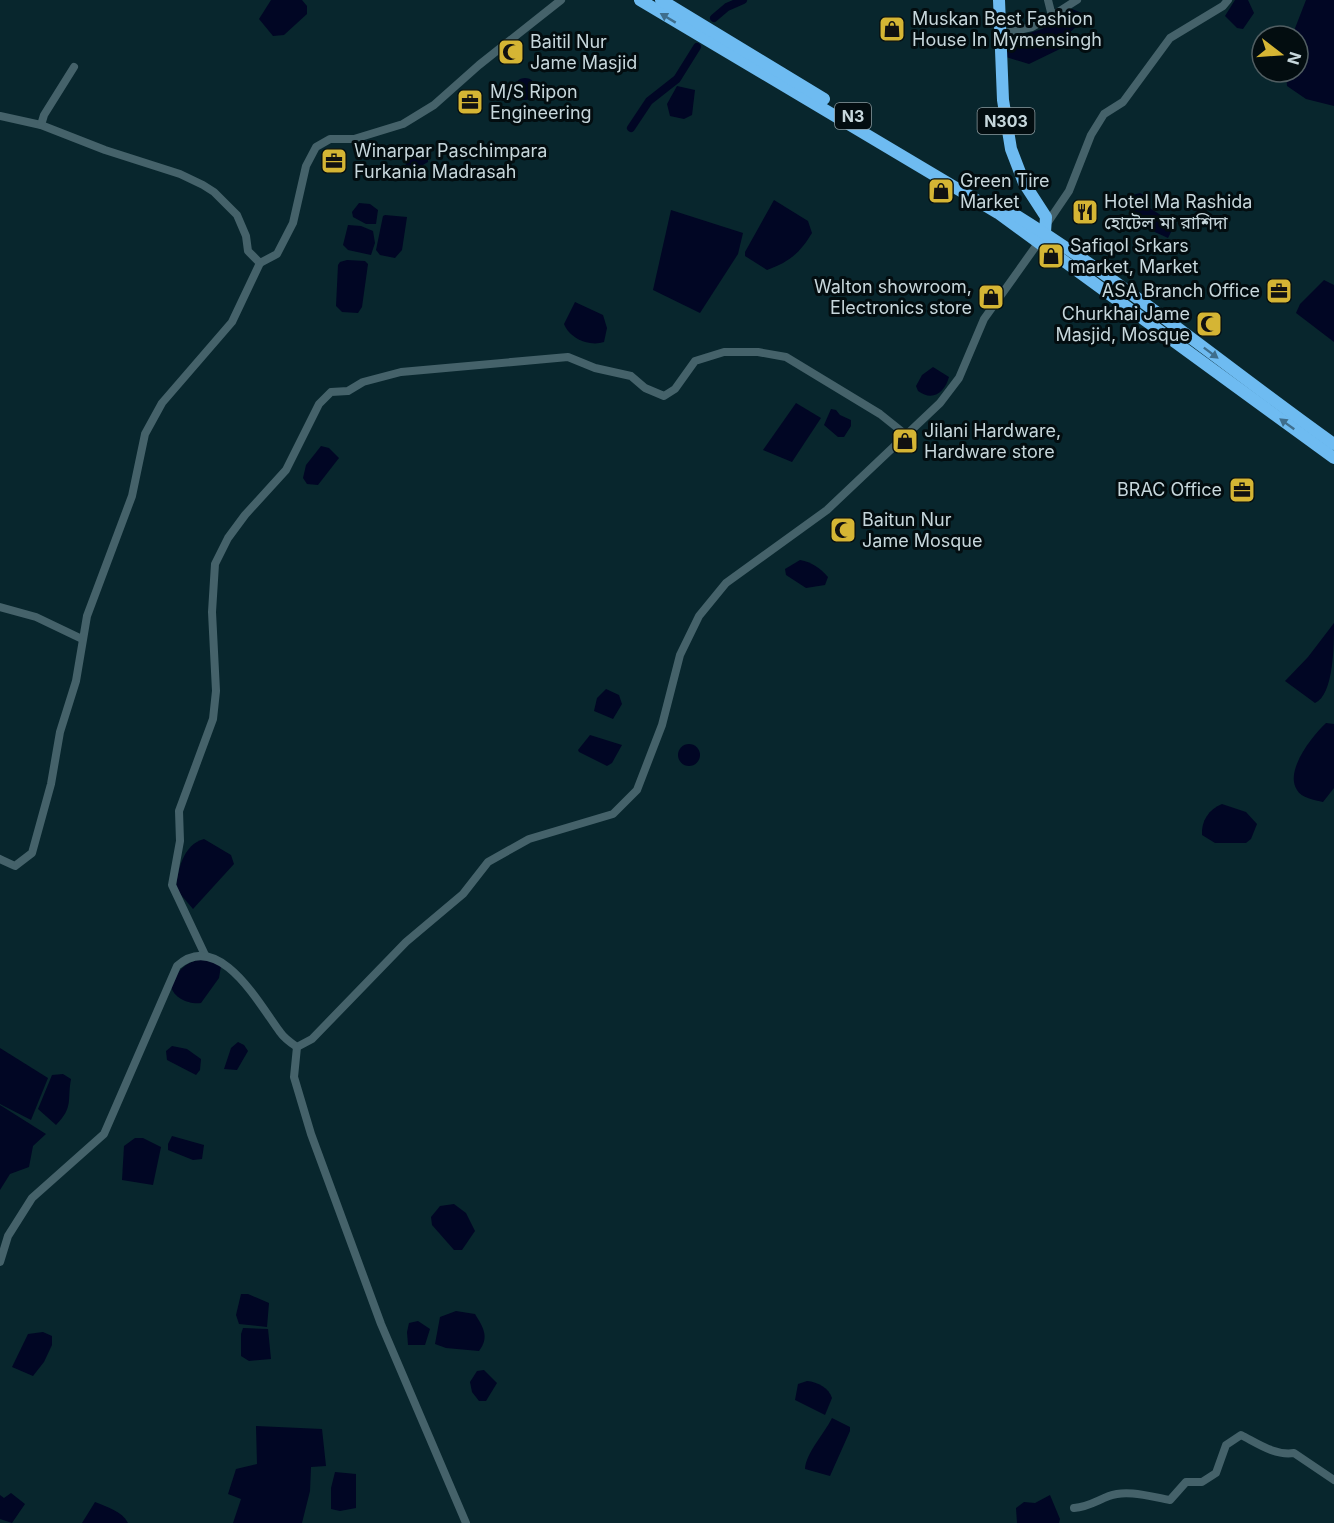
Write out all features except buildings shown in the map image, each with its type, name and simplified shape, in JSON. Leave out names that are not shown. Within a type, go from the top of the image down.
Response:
[{"type":"highway","name":"N3","points":[[640,0],[988,207],[1044,232],[1334,458]]},
{"type":"highway","name":"N3","points":[[661,0],[1044,232],[1334,444]]},
{"type":"highway","name":"N303","points":[[999,0],[1003,100],[1011,149],[1044,232]]},
{"type":"street","points":[[0,859],[15,866],[32,853],[51,784],[87,616],[132,496],[144,434],[162,403],[232,322],[260,263],[277,254],[293,223],[302,193],[306,166],[316,147],[330,139],[354,139],[403,124],[434,105],[479,65],[561,0]]},
{"type":"street","points":[[1048,0],[1051,12],[1055,14]]},
{"type":"street","points":[[1001,34],[1032,27],[1077,0]]},
{"type":"street","points":[[297,1047],[312,1039],[406,942],[463,894],[488,862],[529,839],[613,814],[637,790],[662,724],[680,655],[699,616],[726,583],[827,510],[940,403],[959,378],[984,319],[1044,232],[1069,191],[1091,135],[1104,114],[1123,102],[1170,38],[1223,6],[1228,0]]},
{"type":"street","points":[[41,125],[44,115],[74,67]]},
{"type":"street","points":[[0,116],[41,125],[105,150],[180,174],[214,192],[237,214],[246,236],[248,251],[260,263]]},
{"type":"street","points":[[205,955],[172,885],[180,841],[179,810],[213,719],[216,691],[212,612],[215,564],[233,530],[286,470],[319,404],[331,392],[348,391],[363,382],[401,372],[568,357],[596,368],[631,376],[645,388],[664,396],[675,389],[695,361],[724,352],[758,352],[786,357],[880,414],[905,434]]},
{"type":"street","points":[[0,607],[36,617],[82,639]]},
{"type":"street","points":[[0,1262],[8,1236],[33,1198],[104,1134],[177,966],[195,955],[205,955],[220,962],[235,974],[264,1008],[281,1035],[297,1047]]},
{"type":"street","points":[[297,1047],[294,1077],[311,1134],[381,1324],[466,1523]]},
{"type":"street","points":[[1074,1508],[1088,1507],[1111,1495],[1135,1494],[1170,1500],[1186,1482],[1202,1482],[1216,1473],[1226,1445],[1241,1435],[1272,1451],[1293,1453],[1334,1480]]},
{"type":"water","points":[[271,0],[302,0],[307,6],[307,14],[284,35],[273,36],[259,19]]},
{"type":"water","points":[[1235,0],[1248,0],[1254,13],[1243,29],[1237,28],[1225,16]]},
{"type":"water","points":[[1306,0],[1334,0],[1334,106],[1306,99],[1287,86],[1287,84],[1310,84],[1310,24],[1297,24]]},
{"type":"water","points":[[1072,9],[1082,13],[1083,21],[1062,39],[1064,47],[1029,64],[1006,57],[1007,40],[1042,29]]},
{"type":"water","points":[[525,78],[533,81],[536,89],[533,97],[525,100],[517,97],[514,89],[517,81]]},
{"type":"water","points":[[677,86],[695,90],[692,115],[684,119],[670,116],[667,104]]},
{"type":"water","points":[[421,148],[428,151],[428,162],[416,169],[405,167],[410,149]]},
{"type":"water","points":[[1140,193],[1147,197],[1148,207],[1167,219],[1173,228],[1168,238],[1146,228],[1126,206],[1133,195]]},
{"type":"water","points":[[774,200],[808,221],[812,233],[793,256],[782,264],[767,270],[745,256],[745,252]]},
{"type":"water","points":[[359,203],[370,204],[378,210],[376,224],[366,224],[353,217],[352,212]]},
{"type":"water","points":[[671,210],[743,233],[738,254],[700,313],[653,290]]},
{"type":"water","points":[[385,215],[407,217],[402,250],[395,258],[380,255],[376,250]]},
{"type":"water","points":[[348,225],[361,226],[373,231],[375,243],[371,255],[348,250],[343,245]]},
{"type":"water","points":[[347,260],[365,261],[368,264],[362,307],[358,313],[342,312],[336,306],[338,265]]},
{"type":"water","points":[[1324,280],[1334,285],[1334,342],[1296,313],[1300,304]]},
{"type":"water","points":[[575,302],[603,315],[607,328],[604,342],[592,343],[580,340],[567,329],[564,324]]},
{"type":"water","points":[[933,367],[949,377],[945,387],[938,394],[929,396],[918,391],[916,386],[922,375]]},
{"type":"water","points":[[796,403],[821,418],[792,462],[763,450]]},
{"type":"water","points":[[831,409],[851,420],[851,426],[844,437],[838,437],[824,425]]},
{"type":"water","points":[[321,446],[329,448],[339,458],[318,485],[307,484],[303,478],[306,465]]},
{"type":"water","points":[[800,560],[819,568],[828,577],[825,585],[806,588],[786,575],[785,569]]},
{"type":"water","points":[[1334,623],[1332,668],[1326,690],[1315,703],[1285,681],[1308,657]]},
{"type":"water","points":[[606,689],[619,695],[622,704],[613,719],[594,711],[597,698]]},
{"type":"water","points":[[1326,723],[1334,724],[1334,788],[1323,802],[1299,793],[1294,782],[1294,773],[1308,744]]},
{"type":"water","points":[[590,735],[622,745],[612,763],[607,766],[579,752],[578,750]]},
{"type":"water","points":[[685,744],[693,744],[700,751],[700,759],[693,766],[685,766],[678,759],[678,751]]},
{"type":"water","points":[[1222,804],[1246,812],[1257,824],[1251,839],[1246,843],[1215,843],[1202,835],[1207,816]]},
{"type":"water","points":[[204,839],[231,855],[234,864],[193,909],[176,889],[177,882],[186,853],[197,842]]},
{"type":"water","points":[[204,958],[221,966],[219,978],[201,1003],[183,1000],[172,990],[174,980],[183,967]]},
{"type":"water","points":[[238,1042],[248,1051],[237,1070],[224,1069],[231,1048]]},
{"type":"water","points":[[172,1046],[187,1049],[201,1059],[200,1070],[196,1075],[167,1060],[166,1051]]},
{"type":"water","points":[[0,1048],[48,1078],[31,1120],[0,1104]]},
{"type":"water","points":[[63,1074],[71,1079],[69,1103],[62,1119],[56,1125],[38,1109],[52,1075]]},
{"type":"water","points":[[0,1105],[46,1134],[33,1146],[29,1167],[10,1174],[0,1190]]},
{"type":"water","points":[[172,1136],[204,1145],[202,1159],[193,1160],[168,1150]]},
{"type":"water","points":[[135,1138],[143,1138],[161,1147],[153,1185],[122,1180],[124,1146]]},
{"type":"water","points":[[454,1204],[466,1213],[475,1231],[462,1250],[454,1250],[432,1225],[431,1217],[440,1206]]},
{"type":"water","points":[[241,1294],[248,1294],[269,1303],[267,1327],[239,1324],[236,1315]]},
{"type":"water","points":[[456,1311],[475,1314],[481,1323],[485,1337],[479,1351],[446,1348],[435,1344],[440,1317]]},
{"type":"water","points":[[418,1321],[430,1329],[425,1345],[408,1345],[409,1323]]},
{"type":"water","points":[[243,1328],[268,1329],[271,1359],[249,1361],[241,1356]]},
{"type":"water","points":[[43,1332],[52,1336],[52,1345],[44,1362],[33,1376],[12,1367],[28,1334]]},
{"type":"water","points":[[484,1370],[497,1383],[486,1401],[479,1401],[472,1392],[470,1382],[477,1371]]},
{"type":"water","points":[[807,1381],[822,1386],[831,1394],[832,1398],[825,1415],[795,1400],[798,1384]]},
{"type":"water","points":[[832,1418],[850,1427],[850,1431],[830,1476],[805,1469],[812,1450]]},
{"type":"water","points":[[256,1426],[322,1429],[326,1466],[311,1467],[310,1491],[302,1523],[233,1523],[241,1499],[228,1494],[236,1469],[257,1464]]},
{"type":"water","points":[[335,1472],[356,1474],[356,1508],[340,1511],[331,1509],[331,1488]]},
{"type":"water","points":[[11,1493],[25,1504],[12,1523],[0,1519],[0,1495],[4,1498]]},
{"type":"water","points":[[1050,1495],[1060,1519],[1059,1523],[1017,1523],[1016,1508],[1024,1502],[1035,1503]]},
{"type":"water","points":[[95,1502],[118,1512],[128,1523],[82,1523]]},
{"type":"waterway","points":[[714,18],[727,7],[743,0]]},
{"type":"waterway","points":[[631,128],[649,101],[677,79],[697,47]]},
{"type":"place","name":"Muskan Best Fashion House In Mymensingh","points":[[892,29]]},
{"type":"place","name":"Baitil Nur Jame Masjid","points":[[511,52]]},
{"type":"place","name":"M/S Ripon Engineering","points":[[470,102]]},
{"type":"place","name":"Winarpar Paschimpara Furkania Madrasah","points":[[334,161]]},
{"type":"place","name":"Green Tire Market","points":[[941,191]]},
{"type":"place","name":"Hotel Ma Rashida হোটেল মা রাশিদা","points":[[1085,212]]},
{"type":"place","name":"Safiqol Srkars market, Market","points":[[1051,256]]},
{"type":"place","name":"ASA Branch Office","points":[[1279,291]]},
{"type":"place","name":"Walton showroom, Electronics store","points":[[991,297]]},
{"type":"place","name":"Churkhai Jame Masjid, Mosque","points":[[1209,324]]},
{"type":"place","name":"Jilani Hardware, Hardware store","points":[[905,441]]},
{"type":"place","name":"BRAC Office","points":[[1242,490]]},
{"type":"place","name":"Baitun Nur Jame Mosque","points":[[843,530]]}]
